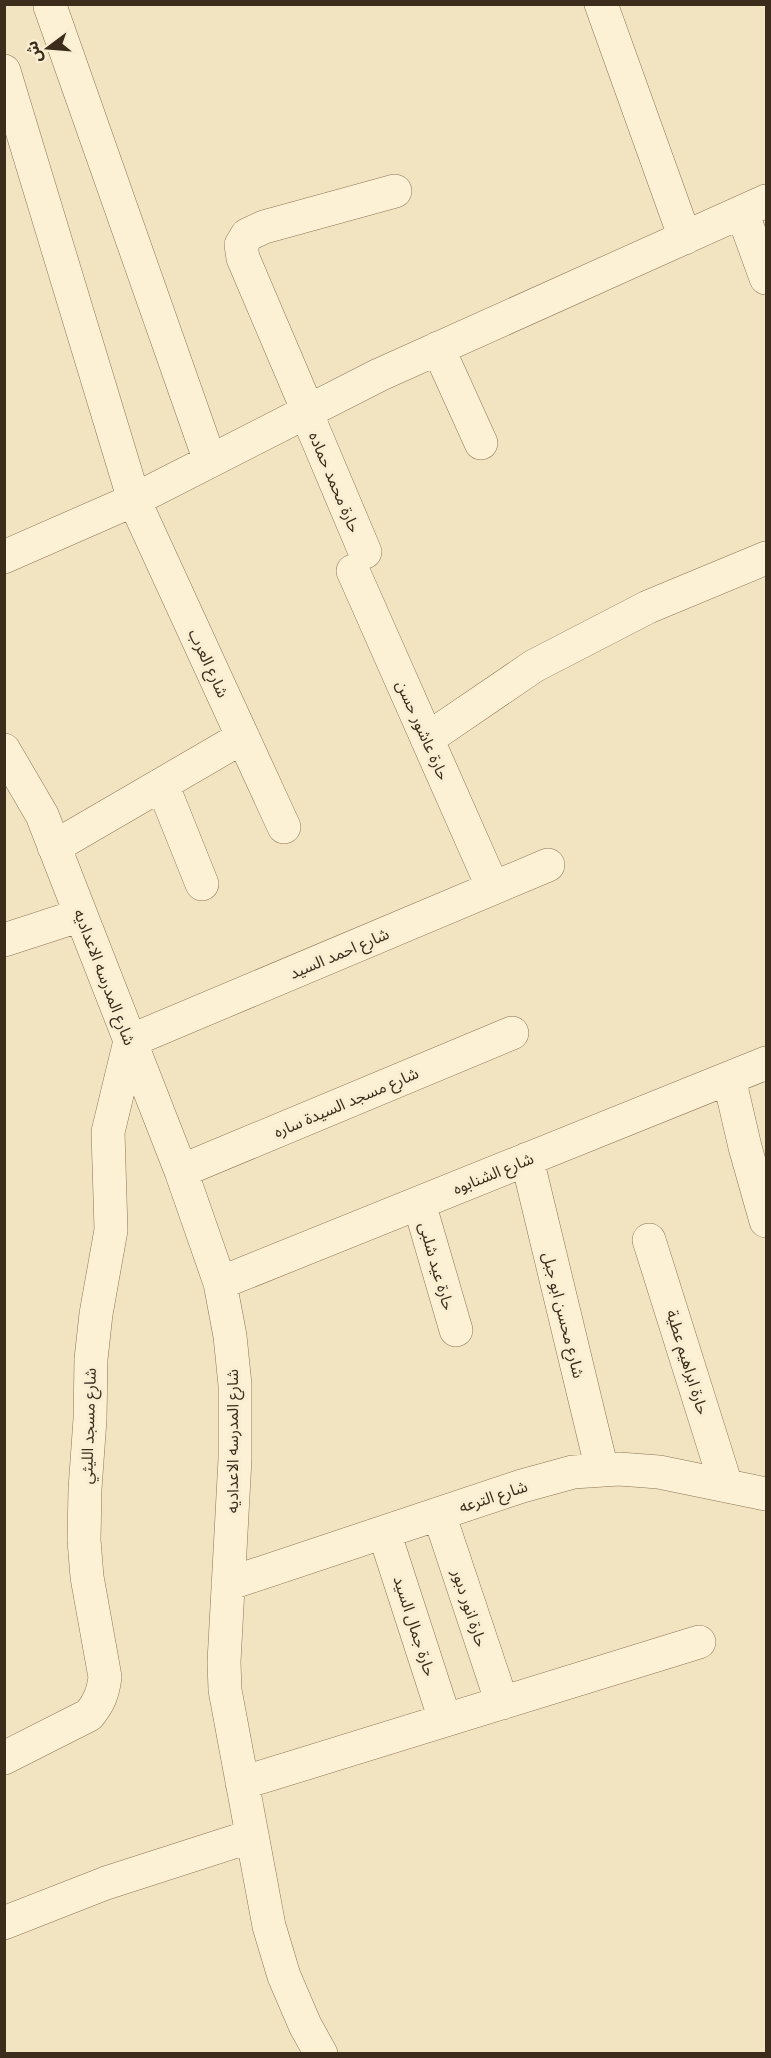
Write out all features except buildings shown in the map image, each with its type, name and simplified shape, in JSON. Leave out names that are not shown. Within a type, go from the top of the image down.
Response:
[{"type":"street","points":[[601,4],[685,238]]},
{"type":"street","points":[[50,6],[210,461]]},
{"type":"street","name":"شارع العرب","points":[[4,71],[134,500],[284,827]]},
{"type":"street","name":"حارة محمد حماده","points":[[359,562],[307,411],[243,258],[241,245],[247,235],[264,227],[395,191]]},
{"type":"street","points":[[4,557],[134,500],[379,375],[754,207],[766,278]]},
{"type":"street","points":[[438,348],[481,443]]},
{"type":"street","points":[[427,739],[534,666],[648,607],[766,558]]},
{"type":"street","name":"حارة عاشور حسن","points":[[359,562],[427,739],[493,888]]},
{"type":"street","points":[[54,847],[243,737]]},
{"type":"street","name":"شارع المدرسه الاعداديه","points":[[4,750],[42,815],[181,1171],[220,1283],[230,1336],[235,1385],[236,1459],[224,1662],[225,1690],[269,1926],[284,1976],[305,2025],[321,2054]]},
{"type":"street","points":[[162,784],[202,884]]},
{"type":"street","name":"شارع احمد السيد","points":[[130,1041],[548,865]]},
{"type":"street","points":[[4,940],[81,915]]},
{"type":"street","name":"شارع مسجد السيدة ساره","points":[[181,1171],[512,1033]]},
{"type":"street","name":"شارع مسجد الليثي","points":[[4,1758],[89,1715],[98,1704],[103,1691],[105,1677],[87,1577],[84,1540],[85,1489],[91,1359],[96,1314],[111,1230],[108,1132],[130,1041]]},
{"type":"street","name":"شارع الشنابوه","points":[[220,1283],[766,1063]]},
{"type":"street","points":[[729,1078],[766,1221]]},
{"type":"street","name":"شارع محسن ابو جبل","points":[[527,1159],[602,1470]]},
{"type":"street","name":"حارة عيد شلبى","points":[[419,1203],[456,1330]]},
{"type":"street","name":"حارة ابراهيم عطية","points":[[649,1240],[726,1485]]},
{"type":"street","name":"شارع الترعه","points":[[228,1584],[522,1486],[573,1472],[602,1470],[659,1472],[766,1494]]},
{"type":"street","name":"حارة انور دبور","points":[[439,1514],[501,1703]]},
{"type":"street","name":"حارة جمال السيد","points":[[384,1532],[445,1720]]},
{"type":"street","points":[[242,1783],[699,1642]]},
{"type":"street","points":[[4,1923],[106,1883],[252,1836]]}]
